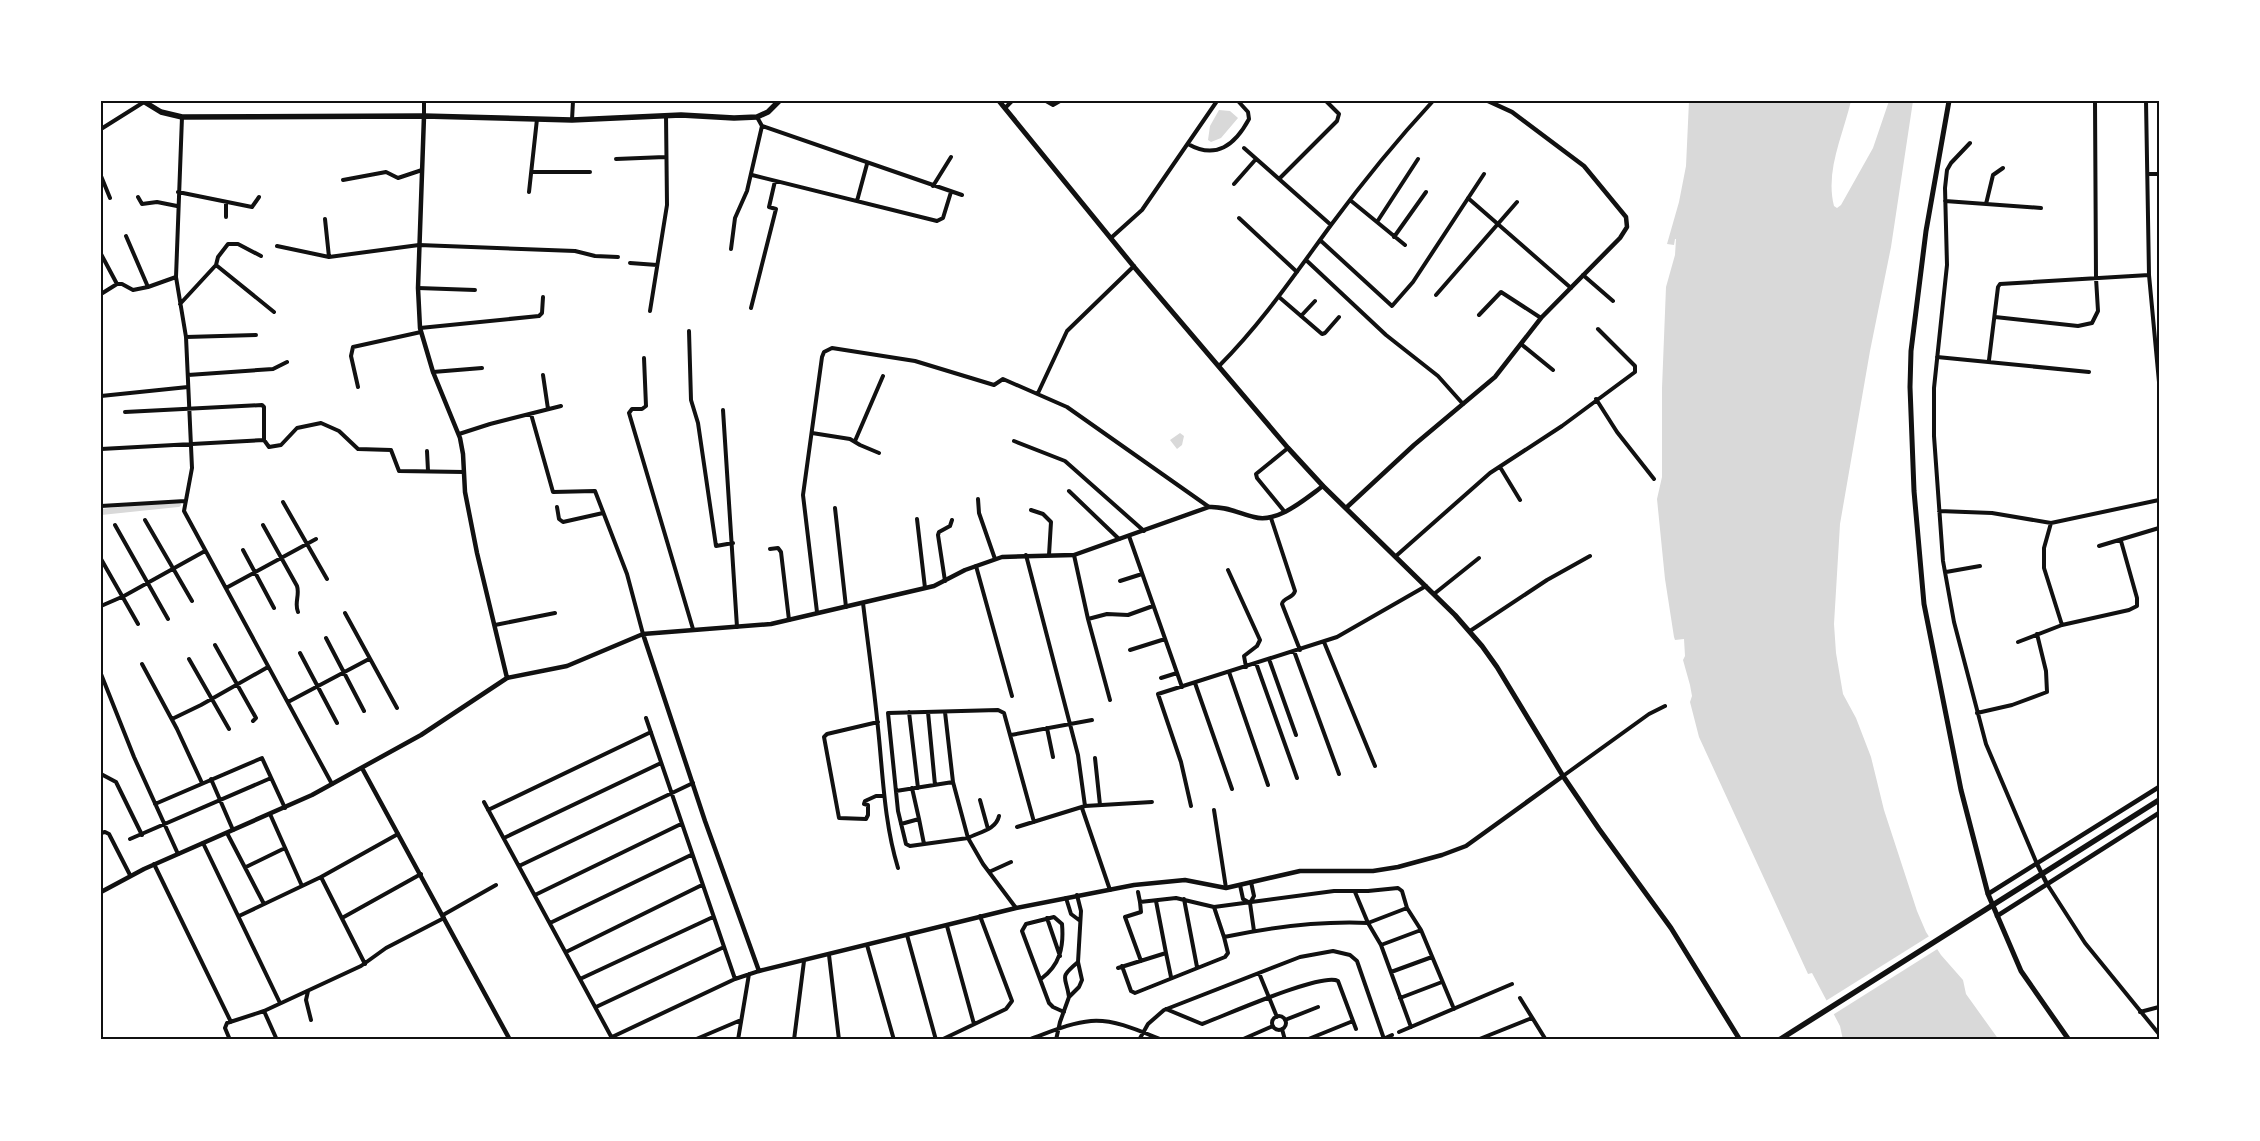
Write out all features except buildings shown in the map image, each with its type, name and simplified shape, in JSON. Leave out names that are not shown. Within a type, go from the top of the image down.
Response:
[{"type":"main road","points":[[144,101],[161,112],[182,117],[424,116],[572,120],[666,115],[734,118],[757,117],[768,112],[779,101]]},
{"type":"main road","points":[[999,101],[1134,266],[1288,448],[1323,486],[1396,556],[1470,632],[1497,667],[1563,776],[1671,928],[1740,1040]]},
{"type":"main road","points":[[1949,101],[1917,294],[1910,387],[1920,566],[1926,613],[1961,790],[1988,894],[2021,971],[2068,1040]]},
{"type":"main road","points":[[1780,1040],[2159,800]]},
{"type":"street","points":[[101,128],[144,101]]},
{"type":"street","points":[[424,101],[418,288],[420,330],[433,372],[459,434],[463,454],[465,492],[477,553],[507,678]]},
{"type":"street","points":[[572,101],[572,120]]},
{"type":"street","points":[[1005,108],[1012,101]]},
{"type":"street","points":[[1046,101],[1053,104],[1060,101]]},
{"type":"street","points":[[1112,238],[1142,210],[1217,101]]},
{"type":"street","points":[[1188,144],[1202,151],[1219,150],[1226,147],[1250,119],[1248,112],[1238,101]]},
{"type":"street","points":[[1279,179],[1338,121],[1339,114],[1326,101]]},
{"type":"street","points":[[1219,366],[1245,340],[1350,200],[1433,101]]},
{"type":"street","points":[[1346,508],[1495,376],[1541,318],[1624,232],[1628,222],[1626,217],[1584,166],[1512,112],[1488,101]]},
{"type":"street","points":[[1995,316],[2078,326],[2092,323],[2098,311],[2096,278],[2095,101]]},
{"type":"street","points":[[2146,101],[2149,174],[2149,276],[2159,382]]},
{"type":"street","points":[[650,311],[667,206],[666,115]]},
{"type":"street","points":[[182,117],[177,206],[176,277],[186,337],[188,375],[192,475],[185,501],[186,516],[332,784]]},
{"type":"street","points":[[731,249],[735,218],[752,175],[762,126],[757,117]]},
{"type":"street","points":[[529,192],[537,119]]},
{"type":"street","points":[[762,126],[962,196]]},
{"type":"street","points":[[1970,143],[1951,163],[1945,188],[1947,265],[1934,388],[1934,436],[1939,511],[1954,622],[1977,713],[1990,755],[2037,864],[2047,884],[2085,943],[2159,1034]]},
{"type":"street","points":[[1244,148],[1331,225]]},
{"type":"street","points":[[616,159],[665,157]]},
{"type":"street","points":[[933,186],[951,157]]},
{"type":"street","points":[[1234,184],[1256,159]]},
{"type":"street","points":[[1377,222],[1418,159]]},
{"type":"street","points":[[857,201],[867,164]]},
{"type":"street","points":[[1986,204],[1993,174],[2003,168]]},
{"type":"street","points":[[343,180],[386,172],[398,178],[422,170]]},
{"type":"street","points":[[532,172],[590,172]]},
{"type":"street","points":[[1320,240],[1392,306],[1413,282],[1484,174]]},
{"type":"street","points":[[2149,174],[2159,174]]},
{"type":"street","points":[[752,175],[940,221],[944,215],[950,192]]},
{"type":"street","points":[[102,178],[110,198]]},
{"type":"street","points":[[751,308],[776,209],[769,207],[775,181]]},
{"type":"street","points":[[178,192],[252,207],[260,198]]},
{"type":"street","points":[[1394,237],[1426,192]]},
{"type":"street","points":[[138,197],[142,204],[157,202],[177,206]]},
{"type":"street","points":[[1468,198],[1571,288]]},
{"type":"street","points":[[1350,200],[1405,245]]},
{"type":"street","points":[[1945,201],[2041,208]]},
{"type":"street","points":[[226,202],[226,217]]},
{"type":"street","points":[[1436,295],[1517,202]]},
{"type":"street","points":[[1239,218],[1297,272]]},
{"type":"street","points":[[325,219],[329,257]]},
{"type":"street","points":[[126,236],[148,286]]},
{"type":"street","points":[[180,304],[216,265],[218,257],[228,244],[238,244],[261,256]]},
{"type":"street","points":[[277,246],[329,257],[419,245],[575,251],[595,256],[618,256]]},
{"type":"street","points":[[101,254],[116,284]]},
{"type":"street","points":[[1306,260],[1386,335],[1438,376],[1463,404]]},
{"type":"street","points":[[630,263],[657,265]]},
{"type":"street","points":[[216,265],[274,312]]},
{"type":"street","points":[[1038,393],[1067,330],[1134,266]]},
{"type":"street","points":[[1584,275],[1612,301]]},
{"type":"street","points":[[1989,360],[1998,287],[2000,284],[2149,276]]},
{"type":"street","points":[[101,294],[116,284],[122,284],[133,290],[176,277]]},
{"type":"street","points":[[418,288],[475,290]]},
{"type":"street","points":[[1479,315],[1501,292],[1541,318]]},
{"type":"street","points":[[358,387],[351,356],[353,347],[420,330],[540,315],[543,297]]},
{"type":"street","points":[[1279,297],[1324,334],[1339,317]]},
{"type":"street","points":[[1301,316],[1315,301]]},
{"type":"street","points":[[1396,556],[1500,467],[1562,426],[1632,374],[1635,369],[1598,328]]},
{"type":"street","points":[[2153,331],[2159,330]]},
{"type":"street","points":[[689,331],[691,400],[698,423],[716,546],[733,543]]},
{"type":"street","points":[[186,337],[256,335]]},
{"type":"street","points":[[1521,344],[1553,370]]},
{"type":"street","points":[[817,612],[803,495],[822,357],[824,352],[832,348],[915,361],[994,385],[1003,379],[1038,393],[1060,403],[1088,420],[1209,507]]},
{"type":"street","points":[[1938,357],[1989,360],[2090,372]]},
{"type":"street","points":[[644,358],[646,406],[642,409],[632,409],[629,413],[693,630]]},
{"type":"street","points":[[188,375],[273,369],[286,362]]},
{"type":"street","points":[[433,372],[482,368]]},
{"type":"street","points":[[543,375],[548,409]]},
{"type":"street","points":[[855,441],[883,376]]},
{"type":"street","points":[[101,396],[188,387]]},
{"type":"street","points":[[1596,399],[1617,432],[1654,479]]},
{"type":"street","points":[[125,412],[262,405],[264,407],[264,440],[269,447],[280,445],[296,428],[323,424],[339,431],[358,449],[391,450],[398,470],[464,472]]},
{"type":"street","points":[[459,434],[561,406]]},
{"type":"street","points":[[723,410],[738,627]]},
{"type":"street","points":[[531,414],[553,492],[595,490],[627,574],[643,634],[759,971]]},
{"type":"street","points":[[812,434],[855,441],[879,453]]},
{"type":"street","points":[[101,449],[264,440]]},
{"type":"street","points":[[1014,441],[1065,461],[1144,531]]},
{"type":"street","points":[[1284,511],[1257,478],[1256,474],[1288,448]]},
{"type":"street","points":[[427,451],[428,471]]},
{"type":"street","points":[[1500,467],[1520,500]]},
{"type":"street","points":[[101,892],[130,875],[285,808],[332,784],[433,728],[507,678],[567,666],[643,634],[738,627],[790,620],[817,612],[925,588],[995,559],[1026,555],[1074,555],[1209,507],[1221,507],[1260,519],[1272,518],[1323,486]]},
{"type":"street","points":[[1068,491],[1119,540]]},
{"type":"street","points":[[978,499],[978,513],[995,559]]},
{"type":"street","points":[[1939,511],[1992,513],[2051,523],[2159,500]]},
{"type":"street","points":[[101,506],[185,501]]},
{"type":"street","points":[[283,502],[327,580]]},
{"type":"street","points":[[557,506],[559,519],[563,522],[603,514]]},
{"type":"street","points":[[835,508],[846,607]]},
{"type":"street","points":[[1031,510],[1043,514],[1050,522],[1049,555]]},
{"type":"street","points":[[1272,518],[1295,594],[1282,603],[1300,650]]},
{"type":"street","points":[[917,519],[925,588]]},
{"type":"street","points":[[145,520],[192,601]]},
{"type":"street","points":[[944,581],[938,533],[950,526],[952,520]]},
{"type":"street","points":[[2051,523],[2044,548],[2044,568],[2062,625]]},
{"type":"street","points":[[115,525],[149,582],[168,619]]},
{"type":"street","points":[[263,525],[298,590],[295,604],[298,612]]},
{"type":"street","points":[[2099,546],[2121,541],[2159,528]]},
{"type":"street","points":[[1129,536],[1182,687]]},
{"type":"street","points":[[226,588],[316,539]]},
{"type":"street","points":[[2018,642],[2062,625],[2129,610],[2137,606],[2137,598],[2121,541]]},
{"type":"street","points":[[770,549],[778,548],[781,552],[790,620]]},
{"type":"street","points":[[242,550],[256,572],[274,608]]},
{"type":"street","points":[[101,606],[124,596],[205,551]]},
{"type":"street","points":[[1026,555],[1078,755],[1084,807],[1110,890]]},
{"type":"street","points":[[1074,555],[1088,619],[1110,700]]},
{"type":"street","points":[[1470,632],[1547,580],[1590,556]]},
{"type":"street","points":[[1434,594],[1479,558]]},
{"type":"street","points":[[101,559],[124,596],[138,624]]},
{"type":"street","points":[[976,566],[1012,696]]},
{"type":"street","points":[[1946,572],[1980,566]]},
{"type":"street","points":[[1228,570],[1260,640],[1257,646],[1244,656],[1246,666]]},
{"type":"street","points":[[1120,581],[1142,574]]},
{"type":"street","points":[[1191,806],[1182,762],[1158,694],[1324,642],[1347,632],[1426,586]]},
{"type":"street","points":[[863,603],[878,722],[889,840],[898,868]]},
{"type":"street","points":[[1088,619],[1107,614],[1128,615],[1154,606]]},
{"type":"street","points":[[345,613],[397,708]]},
{"type":"street","points":[[495,625],[555,613]]},
{"type":"street","points":[[1977,713],[2012,706],[2047,692],[2046,671],[2038,634]]},
{"type":"street","points":[[326,638],[364,711]]},
{"type":"street","points":[[1130,650],[1165,639]]},
{"type":"street","points":[[1324,642],[1375,766]]},
{"type":"street","points":[[215,645],[256,718],[253,721]]},
{"type":"street","points":[[1294,651],[1339,774]]},
{"type":"street","points":[[300,653],[338,723]]},
{"type":"street","points":[[189,659],[229,729]]},
{"type":"street","points":[[288,702],[369,659]]},
{"type":"street","points":[[1269,659],[1296,735]]},
{"type":"street","points":[[1256,663],[1297,778]]},
{"type":"street","points":[[142,664],[172,719],[202,784]]},
{"type":"street","points":[[172,719],[268,666]]},
{"type":"street","points":[[1229,672],[1268,785]]},
{"type":"street","points":[[1161,678],[1177,673]]},
{"type":"street","points":[[101,674],[178,854]]},
{"type":"street","points":[[1195,683],[1232,789]]},
{"type":"street","points":[[484,802],[613,1038],[749,974],[1016,908],[1076,895],[1179,880],[1226,888],[1305,871],[1386,869],[1456,851],[1486,833],[1623,731],[1665,706]]},
{"type":"street","points":[[999,816],[997,823],[968,838],[910,846],[906,844],[896,791],[887,715],[890,712],[1000,711],[1006,716],[1034,822]]},
{"type":"street","points":[[909,712],[918,788]]},
{"type":"street","points":[[928,712],[935,785]]},
{"type":"street","points":[[945,712],[953,782],[968,838],[988,872],[1016,908]]},
{"type":"street","points":[[646,718],[735,979]]},
{"type":"street","points":[[1010,735],[1092,720]]},
{"type":"street","points":[[878,722],[827,734],[824,737],[839,818],[852,820],[860,817],[866,819],[868,805],[864,804],[865,801],[876,796],[884,796]]},
{"type":"street","points":[[1047,728],[1052,757]]},
{"type":"street","points":[[488,810],[651,732]]},
{"type":"street","points":[[155,804],[261,758],[285,808]]},
{"type":"street","points":[[1095,758],[1100,805]]},
{"type":"street","points":[[504,838],[661,762]]},
{"type":"street","points":[[362,768],[510,1040]]},
{"type":"street","points":[[101,774],[116,782],[142,835]]},
{"type":"street","points":[[130,839],[272,778]]},
{"type":"street","points":[[210,779],[233,830]]},
{"type":"street","points":[[896,791],[953,782]]},
{"type":"street","points":[[519,866],[693,783]]},
{"type":"street","points":[[1988,894],[2159,787]]},
{"type":"street","points":[[912,788],[924,844]]},
{"type":"street","points":[[980,800],[988,829]]},
{"type":"street","points":[[1017,827],[1084,807],[1152,802]]},
{"type":"street","points":[[1214,810],[1226,888]]},
{"type":"street","points":[[1996,916],[2159,813]]},
{"type":"street","points":[[270,814],[302,886]]},
{"type":"street","points":[[901,824],[919,819]]},
{"type":"street","points":[[535,895],[681,824]]},
{"type":"street","points":[[101,833],[109,834],[130,875]]},
{"type":"street","points":[[227,833],[264,904]]},
{"type":"street","points":[[239,916],[320,877],[398,834]]},
{"type":"street","points":[[203,843],[280,1003]]},
{"type":"street","points":[[246,867],[285,848]]},
{"type":"street","points":[[550,923],[691,854]]},
{"type":"street","points":[[988,872],[1011,862]]},
{"type":"street","points":[[154,864],[231,1022]]},
{"type":"street","points":[[342,918],[421,874]]},
{"type":"street","points":[[320,877],[365,964]]},
{"type":"street","points":[[1251,882],[1254,897],[1250,903],[1254,931]]},
{"type":"street","points":[[230,1040],[225,1028],[226,1024],[264,1011],[365,964],[386,948],[444,917],[496,885]]},
{"type":"street","points":[[1240,885],[1243,899],[1250,903]]},
{"type":"street","points":[[566,952],[702,886]]},
{"type":"street","points":[[1140,902],[1184,899],[1214,907],[1334,891],[1355,892],[1398,888],[1402,891],[1407,908],[1421,930],[1454,1009]]},
{"type":"street","points":[[1138,892],[1141,912],[1125,917],[1140,961]]},
{"type":"street","points":[[1355,892],[1368,923],[1381,945],[1411,1027]]},
{"type":"street","points":[[1056,1040],[1069,997],[1081,984],[1082,973],[1078,962],[1081,911],[1076,895]]},
{"type":"street","points":[[1066,898],[1071,914],[1079,920]]},
{"type":"street","points":[[1184,899],[1197,967]]},
{"type":"street","points":[[1156,900],[1171,977]]},
{"type":"street","points":[[1166,953],[1120,967],[1133,993],[1228,956],[1214,907]]},
{"type":"street","points":[[1224,937],[1254,931],[1338,922],[1368,923],[1407,908]]},
{"type":"street","points":[[941,1040],[1011,1005],[1010,992],[980,916]]},
{"type":"street","points":[[580,979],[713,917]]},
{"type":"street","points":[[1041,979],[1053,969],[1060,956],[1063,940],[1062,924],[1056,917],[1026,924],[1022,931],[1049,1003],[1064,1012]]},
{"type":"street","points":[[1047,918],[1060,956]]},
{"type":"street","points":[[947,926],[974,1024]]},
{"type":"street","points":[[1381,945],[1421,930]]},
{"type":"street","points":[[907,935],[936,1040]]},
{"type":"street","points":[[867,945],[894,1040]]},
{"type":"street","points":[[596,1007],[724,947]]},
{"type":"street","points":[[1139,1040],[1151,1021],[1166,1010],[1295,959],[1331,951],[1352,956],[1359,965],[1382,1039],[1392,1036]]},
{"type":"street","points":[[829,954],[839,1040]]},
{"type":"street","points":[[1391,972],[1432,957]]},
{"type":"street","points":[[794,1040],[804,961]]},
{"type":"street","points":[[1069,997],[1065,985],[1065,975],[1078,962]]},
{"type":"street","points":[[1260,973],[1277,1017],[1285,1020],[1318,1007]]},
{"type":"street","points":[[738,1040],[749,974]]},
{"type":"street","points":[[1166,1010],[1201,1024],[1303,985],[1335,979],[1338,981],[1356,1029]]},
{"type":"street","points":[[1400,998],[1442,982]]},
{"type":"street","points":[[1399,1032],[1512,984]]},
{"type":"street","points":[[309,990],[306,1000],[311,1020]]},
{"type":"street","points":[[1520,998],[1546,1040]]},
{"type":"street","points":[[2140,1012],[2159,1007]]},
{"type":"street","points":[[264,1011],[277,1040]]},
{"type":"street","points":[[1273,1026],[1274,1020],[1277,1017]]},
{"type":"street","points":[[1477,1040],[1532,1018]]},
{"type":"street","points":[[694,1040],[741,1020]]},
{"type":"street","points":[[1282,1029],[1286,1024],[1285,1020]]},
{"type":"street","points":[[1028,1040],[1058,1029],[1092,1021],[1111,1022],[1162,1040]]},
{"type":"street","points":[[1306,1040],[1353,1021]]},
{"type":"street","points":[[1273,1026],[1275,1029],[1282,1029]]},
{"type":"street","points":[[1241,1040],[1273,1026]]},
{"type":"street","points":[[1282,1029],[1285,1040]]},
{"type":"shaded area","points":[[1689,101],[1851,101],[1833,166],[1832,193],[1834,206],[1837,208],[1841,205],[1873,148],[1889,101],[1913,101],[1891,247],[1870,351],[1840,524],[1834,624],[1836,653],[1843,694],[1856,718],[1871,757],[1884,810],[1917,911],[1926,932],[1941,955],[1963,980],[1966,994],[1999,1040],[1843,1040],[1840,1026],[1812,973],[1808,974],[1699,737],[1690,702],[1692,696],[1690,685],[1683,660],[1685,656],[1684,639],[1675,640],[1674,637],[1665,579],[1657,499],[1662,477],[1662,388],[1666,287],[1675,255],[1676,239],[1674,245],[1667,244],[1679,202],[1686,166]]},
{"type":"shaded area","points":[[1219,110],[1230,111],[1238,118],[1221,138],[1211,142],[1208,140],[1210,126]]},
{"type":"shaded area","points":[[1180,433],[1184,436],[1182,445],[1177,449],[1170,440]]},
{"type":"pier","points":[[1931,935],[1939,948],[1831,1016],[1824,1002]]},
{"type":"waterway","points":[[101,512],[178,504]]}]
